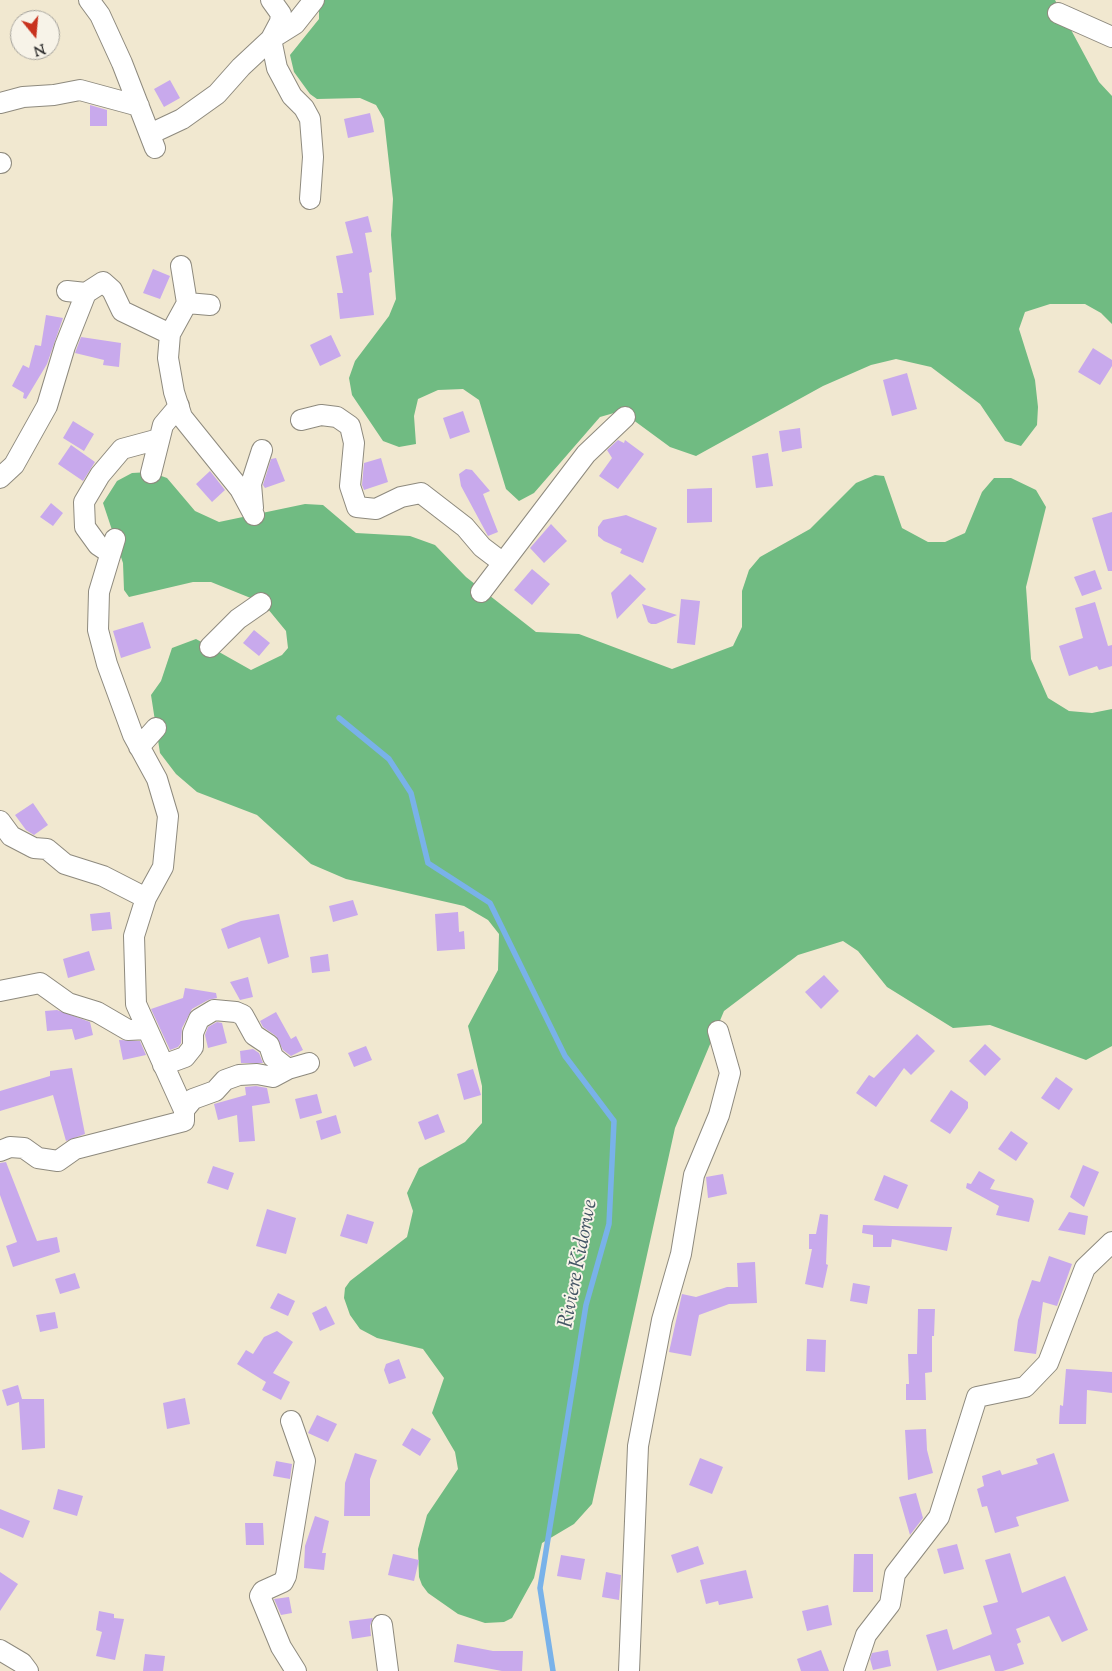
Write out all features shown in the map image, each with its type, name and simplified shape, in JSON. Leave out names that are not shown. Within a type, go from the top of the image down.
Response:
[{"type":"street","points":[[89,0],[104,22],[153,141],[216,94],[271,39],[295,24],[314,0]]},
{"type":"street","points":[[271,0],[281,14],[280,22],[271,39],[276,68],[292,96],[304,108],[310,119],[313,157],[310,200]]},
{"type":"street","points":[[1058,13],[1112,37]]},
{"type":"street","points":[[0,103],[24,96],[54,95],[80,90],[139,106]]},
{"type":"street","points":[[181,266],[187,303],[170,334],[168,358],[182,417],[240,489],[254,515],[251,484],[262,450]]},
{"type":"street","points":[[0,478],[14,465],[47,406],[66,346],[76,292],[103,282],[112,290],[122,311],[170,334]]},
{"type":"street","points":[[187,303],[210,305]]},
{"type":"street","points":[[151,473],[163,425],[179,406]]},
{"type":"street","points":[[301,420],[321,415],[337,417],[350,426],[354,443],[350,486],[357,507],[376,509],[401,497],[421,493],[465,528],[482,548],[503,563]]},
{"type":"street","points":[[481,592],[586,454],[625,417]]},
{"type":"street","points":[[0,1151],[10,1147],[24,1148],[38,1158],[58,1161],[75,1149],[184,1121],[184,1110],[136,1004],[134,966],[134,936],[146,898],[163,867],[168,816],[157,779],[133,735],[107,664],[98,630],[99,592],[112,546],[98,545],[85,527],[84,502],[100,474],[122,449],[160,439]]},
{"type":"street","points":[[210,647],[238,619],[261,603]]},
{"type":"street","points":[[139,747],[156,728]]},
{"type":"street","points":[[0,821],[12,836],[34,848],[47,850],[65,864],[103,876],[146,898]]},
{"type":"street","points":[[0,991],[40,983],[68,1003],[97,1012],[128,1030],[147,1029]]},
{"type":"street","points":[[162,1065],[185,1057],[193,1047],[193,1033],[199,1019],[214,1010],[236,1012],[243,1015],[254,1035],[269,1045],[272,1057],[288,1068]]},
{"type":"street","points":[[629,1671],[638,1446],[662,1320],[681,1254],[694,1175],[719,1115],[730,1074],[718,1031]]},
{"type":"street","points":[[184,1110],[193,1099],[215,1091],[225,1080],[238,1075],[257,1074],[273,1076],[288,1068],[309,1063]]},
{"type":"street","points":[[854,1671],[866,1635],[890,1604],[895,1574],[939,1517],[977,1397],[1025,1387],[1048,1363],[1085,1268],[1112,1242]]},
{"type":"street","points":[[291,1421],[305,1461],[286,1576],[283,1582],[263,1591],[260,1596],[281,1647],[296,1671]]},
{"type":"street","points":[[382,1625],[388,1671]]},
{"type":"street","points":[[0,1650],[22,1663],[28,1671]]},
{"type":"green space","points":[[319,0],[1055,0],[1099,82],[1112,96],[1112,324],[1101,313],[1085,304],[1050,304],[1025,312],[1019,329],[1035,380],[1038,407],[1037,425],[1021,446],[1005,441],[980,404],[931,367],[896,359],[871,365],[823,386],[696,456],[670,447],[621,411],[600,417],[534,493],[519,501],[506,489],[479,400],[463,389],[438,390],[418,399],[414,416],[416,444],[399,447],[383,441],[352,395],[349,378],[355,361],[389,316],[396,299],[391,235],[393,199],[384,119],[376,105],[360,98],[317,99],[310,94],[294,72],[290,55],[319,19]]},
{"type":"green space","points":[[150,472],[167,478],[195,511],[219,522],[305,504],[323,505],[356,533],[410,536],[435,545],[466,577],[536,632],[579,634],[672,669],[733,646],[742,627],[742,591],[749,570],[760,557],[810,529],[856,483],[875,475],[884,476],[902,528],[928,542],[945,542],[965,533],[982,492],[994,478],[1011,478],[1036,490],[1046,507],[1026,587],[1031,659],[1048,698],[1069,711],[1092,713],[1112,709],[1112,1046],[1086,1060],[990,1025],[953,1028],[887,987],[858,951],[843,941],[798,955],[724,1011],[675,1128],[592,1504],[574,1524],[542,1543],[534,1578],[512,1618],[504,1622],[485,1623],[458,1614],[428,1593],[422,1585],[419,1577],[418,1549],[427,1515],[458,1469],[455,1452],[432,1413],[444,1378],[423,1349],[377,1338],[360,1329],[350,1315],[344,1298],[345,1288],[350,1281],[407,1237],[413,1211],[407,1193],[419,1168],[465,1142],[482,1123],[482,1086],[468,1026],[498,970],[499,934],[488,920],[464,906],[346,879],[311,864],[257,815],[197,792],[176,774],[160,753],[151,695],[161,681],[172,648],[196,639],[251,670],[282,655],[288,648],[286,631],[263,603],[211,582],[193,582],[129,597],[124,590],[123,563],[103,503],[117,481],[132,473]]},
{"type":"building","points":[[170,80],[180,98],[164,107],[154,89]]},
{"type":"building","points":[[90,105],[107,110],[107,126],[90,126]]},
{"type":"building","points":[[370,113],[374,132],[348,138],[344,119]]},
{"type":"building","points":[[368,216],[372,232],[365,233],[372,272],[369,273],[374,315],[340,319],[337,293],[343,293],[336,256],[353,253],[345,222]]},
{"type":"building","points":[[153,269],[170,276],[160,299],[143,293]]},
{"type":"building","points":[[46,315],[63,318],[47,364],[26,399],[23,398],[24,393],[12,386],[23,365],[29,368],[35,345],[41,346]]},
{"type":"building","points":[[331,335],[341,356],[320,366],[310,345]]},
{"type":"building","points":[[81,337],[121,343],[119,367],[103,365],[104,360],[75,353]]},
{"type":"building","points":[[1093,348],[1112,360],[1112,366],[1100,385],[1078,372]]},
{"type":"building","points":[[907,373],[917,409],[892,416],[883,380]]},
{"type":"building","points":[[463,411],[470,432],[450,439],[443,418]]},
{"type":"building","points":[[73,421],[94,434],[84,451],[63,438]]},
{"type":"building","points":[[800,428],[802,448],[782,452],[779,431]]},
{"type":"building","points":[[618,440],[624,443],[625,440],[644,454],[618,489],[599,476],[612,458],[607,450]]},
{"type":"building","points":[[71,445],[95,462],[83,481],[58,464]]},
{"type":"building","points":[[768,453],[773,486],[756,488],[752,456]]},
{"type":"building","points":[[276,458],[285,481],[265,488],[263,485],[271,459]]},
{"type":"building","points":[[381,458],[388,482],[364,490],[362,485],[364,463]]},
{"type":"building","points":[[466,469],[472,470],[490,491],[483,494],[498,532],[488,536],[461,486],[459,474]]},
{"type":"building","points":[[210,471],[225,490],[212,502],[196,484]]},
{"type":"building","points":[[712,488],[712,522],[687,523],[687,489]]},
{"type":"building","points":[[51,503],[63,513],[53,526],[40,517]]},
{"type":"building","points":[[1112,512],[1112,571],[1108,571],[1092,518]]},
{"type":"building","points":[[626,515],[657,528],[643,563],[620,553],[622,549],[604,541],[598,536],[598,527],[603,520]]},
{"type":"building","points":[[551,524],[567,541],[544,563],[530,548]]},
{"type":"building","points":[[532,569],[550,584],[532,605],[514,590]]},
{"type":"building","points":[[1095,570],[1102,589],[1082,596],[1074,577]]},
{"type":"building","points":[[630,574],[646,589],[617,619],[611,593]]},
{"type":"building","points":[[681,599],[700,601],[695,645],[677,643]]},
{"type":"building","points":[[1095,602],[1108,646],[1112,645],[1112,666],[1099,670],[1097,666],[1069,676],[1059,646],[1083,638],[1075,608]]},
{"type":"building","points":[[642,604],[677,615],[656,624],[651,624],[648,622]]},
{"type":"building","points":[[143,622],[151,648],[121,658],[113,631]]},
{"type":"building","points":[[254,630],[270,643],[259,656],[243,643]]},
{"type":"building","points":[[33,803],[48,825],[34,835],[26,830],[15,815]]},
{"type":"building","points":[[353,900],[358,915],[333,922],[329,906]]},
{"type":"building","points":[[110,912],[112,929],[92,931],[90,914]]},
{"type":"building","points":[[458,912],[459,932],[464,931],[465,949],[437,951],[435,914]]},
{"type":"building","points":[[279,914],[289,957],[268,964],[260,937],[228,949],[221,929],[241,921]]},
{"type":"building","points":[[89,951],[95,970],[68,978],[63,959]]},
{"type":"building","points":[[328,954],[330,971],[312,973],[310,957]]},
{"type":"building","points":[[824,975],[839,991],[821,1009],[805,992]]},
{"type":"building","points":[[248,977],[253,997],[240,1000],[230,982]]},
{"type":"building","points":[[185,988],[216,993],[217,998],[208,1000],[192,1009],[182,1028],[181,1043],[178,1047],[170,1050],[151,1009],[183,998]]},
{"type":"building","points":[[57,1010],[90,1022],[93,1035],[75,1040],[72,1029],[47,1031],[45,1011]]},
{"type":"building","points":[[276,1012],[291,1039],[296,1036],[303,1050],[291,1056],[283,1050],[276,1036],[263,1027],[260,1021]]},
{"type":"building","points":[[217,1022],[222,1023],[227,1043],[208,1048],[205,1035],[208,1027]]},
{"type":"building","points":[[917,1034],[935,1051],[911,1075],[904,1068],[876,1107],[856,1093],[869,1075],[874,1078]]},
{"type":"building","points":[[119,1040],[140,1041],[146,1055],[123,1060]]},
{"type":"building","points":[[985,1044],[1001,1059],[985,1076],[969,1061]]},
{"type":"building","points":[[366,1046],[372,1060],[354,1067],[348,1053]]},
{"type":"building","points":[[253,1049],[259,1053],[263,1063],[241,1063],[240,1051]]},
{"type":"building","points":[[72,1068],[85,1134],[66,1141],[53,1095],[0,1111],[0,1091],[50,1076],[50,1071]]},
{"type":"building","points":[[473,1069],[481,1095],[464,1100],[457,1074]]},
{"type":"building","points":[[1056,1077],[1073,1089],[1059,1110],[1041,1098]]},
{"type":"building","points":[[245,1087],[267,1088],[270,1103],[252,1106],[255,1141],[239,1142],[237,1115],[218,1120],[214,1104],[246,1095]]},
{"type":"building","points":[[951,1090],[968,1102],[968,1108],[950,1134],[930,1121]]},
{"type":"building","points":[[317,1094],[322,1113],[300,1119],[295,1099]]},
{"type":"building","points":[[438,1114],[445,1132],[425,1140],[418,1122]]},
{"type":"building","points":[[336,1115],[341,1133],[321,1140],[316,1121]]},
{"type":"building","points":[[1011,1131],[1028,1143],[1016,1161],[998,1149]]},
{"type":"building","points":[[6,1162],[37,1241],[57,1237],[60,1252],[13,1267],[6,1246],[17,1242],[0,1195],[0,1163]]},
{"type":"building","points":[[1083,1165],[1099,1172],[1084,1207],[1070,1197]]},
{"type":"building","points":[[213,1166],[234,1173],[228,1190],[207,1183]]},
{"type":"building","points":[[979,1171],[995,1180],[990,1189],[1032,1198],[1034,1201],[1029,1222],[996,1215],[999,1206],[966,1188],[967,1183],[971,1184]]},
{"type":"building","points":[[723,1174],[727,1194],[708,1198],[706,1177]]},
{"type":"building","points":[[884,1175],[908,1185],[898,1209],[874,1200]]},
{"type":"building","points":[[267,1209],[296,1218],[286,1254],[256,1246]]},
{"type":"building","points":[[1069,1212],[1088,1216],[1085,1235],[1058,1230]]},
{"type":"building","points":[[347,1214],[374,1222],[367,1244],[340,1236]]},
{"type":"building","points":[[820,1214],[828,1215],[826,1264],[828,1265],[823,1288],[805,1284],[812,1249],[809,1249],[809,1234],[816,1234]]},
{"type":"building","points":[[863,1225],[952,1227],[947,1251],[892,1239],[891,1247],[873,1247],[873,1235],[862,1233]]},
{"type":"building","points":[[1049,1256],[1072,1264],[1057,1306],[1043,1302],[1036,1354],[1014,1351],[1018,1320],[1032,1280],[1040,1282]]},
{"type":"building","points":[[755,1262],[757,1303],[729,1304],[699,1315],[691,1356],[669,1352],[682,1294],[696,1297],[727,1287],[738,1287],[737,1263]]},
{"type":"building","points":[[75,1273],[80,1288],[60,1294],[55,1279]]},
{"type":"building","points":[[853,1283],[870,1286],[867,1304],[850,1301]]},
{"type":"building","points":[[278,1293],[295,1301],[288,1316],[270,1308]]},
{"type":"building","points":[[326,1306],[335,1324],[320,1331],[312,1313]]},
{"type":"building","points":[[918,1309],[935,1309],[934,1336],[932,1336],[932,1372],[925,1373],[926,1400],[906,1400],[906,1384],[909,1384],[908,1354],[917,1354]]},
{"type":"building","points":[[55,1312],[58,1328],[40,1332],[36,1315]]},
{"type":"building","points":[[277,1331],[293,1342],[273,1373],[290,1382],[281,1400],[262,1390],[266,1382],[237,1364],[246,1350],[253,1354],[264,1337]]},
{"type":"building","points":[[807,1339],[826,1340],[825,1372],[806,1371]]},
{"type":"building","points":[[399,1359],[406,1378],[389,1384],[384,1370],[386,1364]]},
{"type":"building","points":[[1066,1369],[1112,1372],[1112,1393],[1087,1390],[1086,1424],[1059,1424],[1060,1405],[1063,1406]]},
{"type":"building","points":[[18,1385],[22,1399],[44,1399],[45,1448],[22,1450],[19,1402],[7,1406],[2,1390]]},
{"type":"building","points":[[185,1398],[190,1424],[167,1429],[163,1403]]},
{"type":"building","points":[[317,1415],[337,1424],[328,1442],[308,1433]]},
{"type":"building","points":[[412,1428],[431,1439],[420,1456],[402,1445]]},
{"type":"building","points":[[926,1429],[927,1450],[933,1473],[908,1480],[905,1430]]},
{"type":"building","points":[[355,1453],[377,1460],[370,1479],[370,1516],[344,1516],[345,1483]]},
{"type":"building","points":[[1054,1453],[1069,1501],[1016,1517],[1019,1526],[995,1533],[987,1506],[982,1507],[977,1489],[984,1486],[982,1476],[1000,1470],[1002,1475],[1038,1464],[1036,1459]]},
{"type":"building","points":[[700,1458],[723,1467],[712,1494],[689,1485]]},
{"type":"building","points":[[276,1461],[292,1464],[290,1479],[273,1476]]},
{"type":"building","points":[[58,1489],[83,1496],[77,1516],[53,1509]]},
{"type":"building","points":[[916,1493],[923,1518],[910,1535],[899,1497]]},
{"type":"building","points":[[0,1509],[30,1521],[23,1538],[0,1528]]},
{"type":"building","points":[[315,1516],[329,1521],[322,1553],[326,1553],[324,1570],[304,1568],[305,1546]]},
{"type":"building","points":[[245,1523],[263,1523],[264,1545],[246,1545]]},
{"type":"building","points":[[957,1544],[964,1569],[944,1574],[937,1549]]},
{"type":"building","points":[[698,1546],[704,1564],[677,1573],[671,1555]]},
{"type":"building","points":[[1010,1553],[1022,1593],[1065,1576],[1088,1630],[1062,1642],[1049,1616],[1016,1629],[1021,1642],[1017,1644],[1024,1664],[1003,1671],[995,1671],[990,1655],[937,1671],[926,1635],[947,1629],[953,1650],[992,1634],[983,1606],[998,1602],[985,1560]]},
{"type":"building","points":[[393,1554],[419,1560],[414,1581],[388,1575]]},
{"type":"building","points":[[854,1554],[873,1554],[873,1592],[853,1592]]},
{"type":"building","points":[[561,1555],[585,1559],[581,1580],[557,1576]]},
{"type":"building","points":[[746,1570],[753,1598],[719,1605],[718,1601],[706,1604],[700,1580]]},
{"type":"building","points":[[0,1572],[18,1584],[0,1611]]},
{"type":"building","points":[[606,1572],[621,1575],[619,1600],[602,1597]]},
{"type":"building","points":[[289,1597],[292,1613],[281,1615],[274,1599]]},
{"type":"building","points":[[828,1605],[832,1625],[807,1631],[802,1611]]},
{"type":"building","points":[[99,1611],[114,1614],[114,1618],[124,1619],[115,1660],[96,1656],[102,1632],[96,1630]]},
{"type":"building","points":[[373,1618],[370,1626],[371,1636],[352,1639],[349,1621]]},
{"type":"building","points":[[457,1644],[493,1651],[523,1651],[522,1671],[502,1671],[454,1662]]},
{"type":"building","points":[[821,1650],[829,1671],[801,1671],[797,1659]]},
{"type":"building","points":[[888,1650],[891,1666],[873,1670],[870,1659],[872,1653]]},
{"type":"building","points":[[145,1654],[165,1656],[163,1671],[143,1671]]},
{"type":"waterway","name":"Riviere Kidorwe","points":[[339,718],[389,759],[411,793],[428,863],[490,903],[565,1056],[614,1121],[609,1224],[586,1305],[540,1588],[553,1671]]}]
